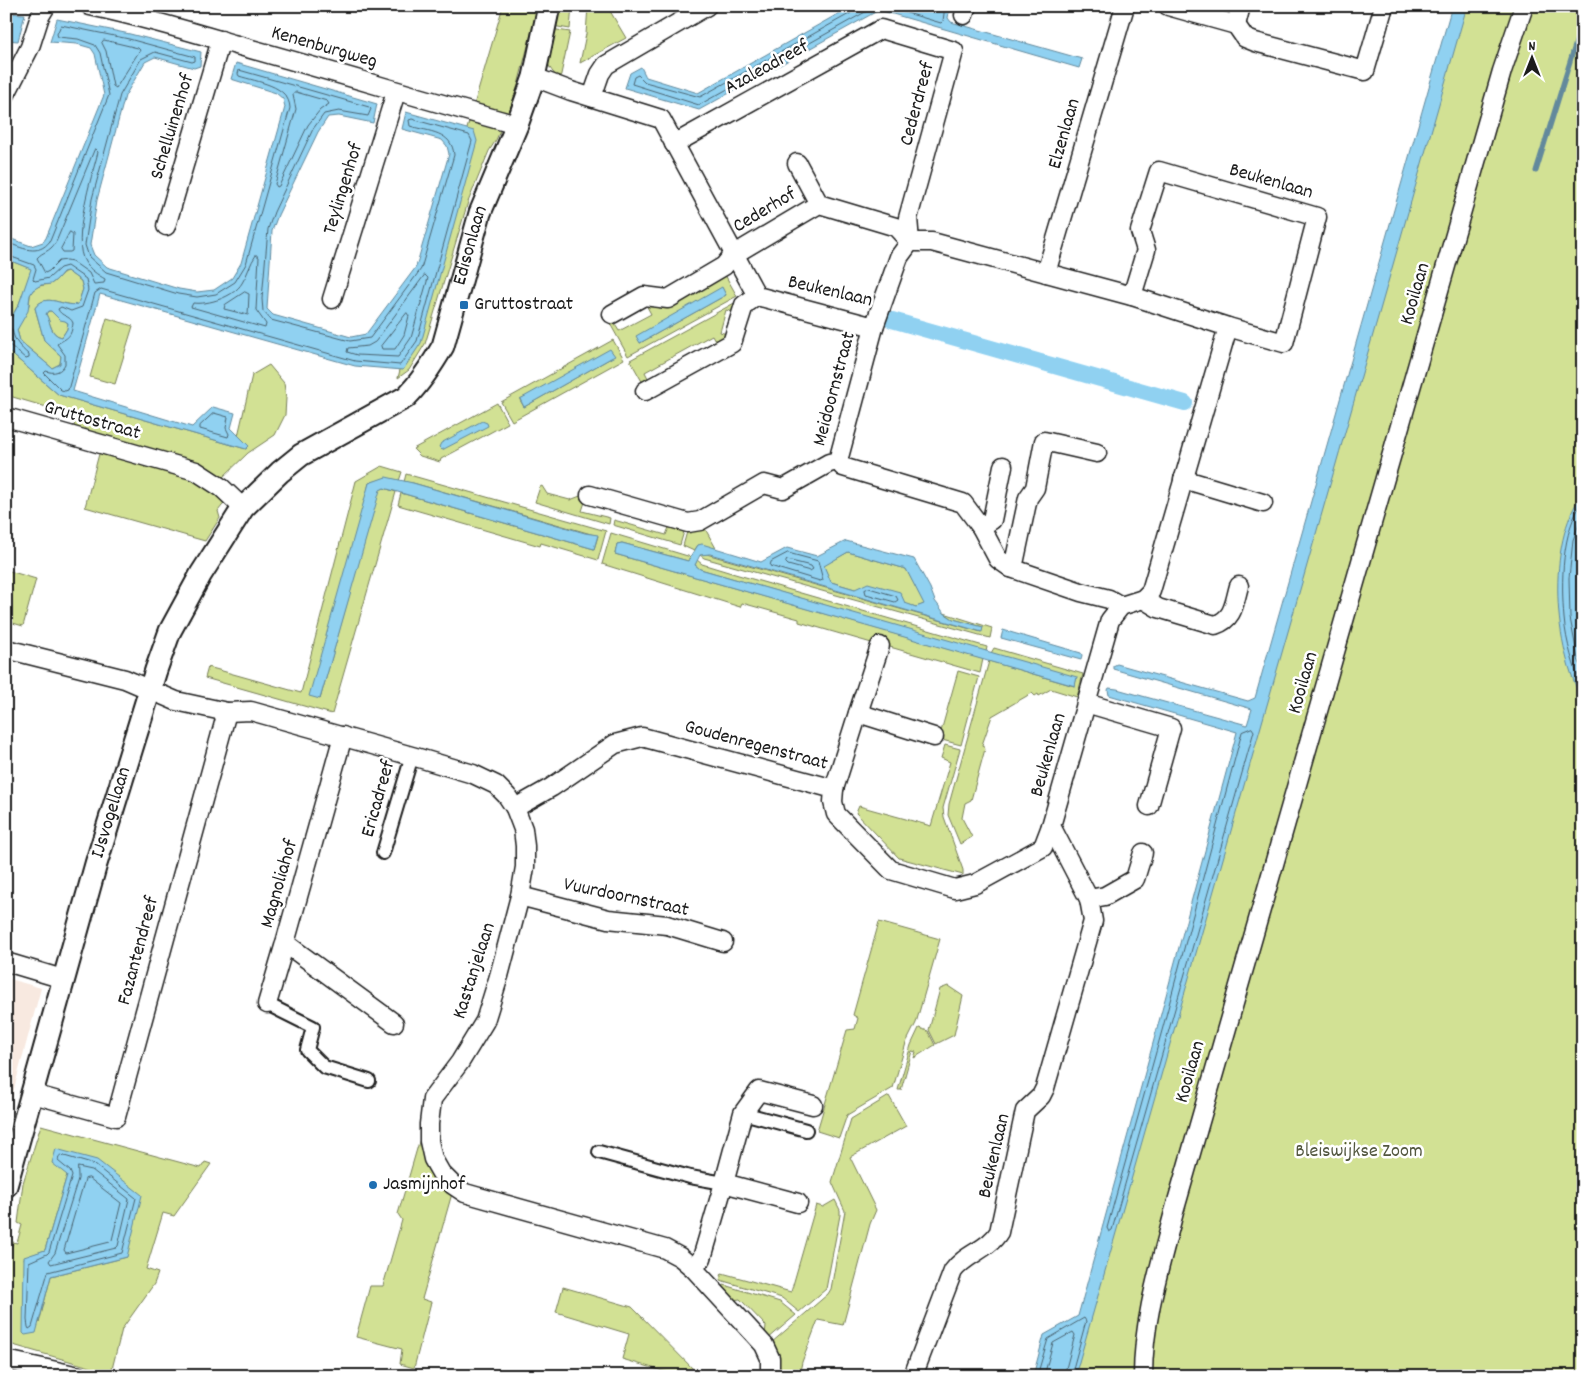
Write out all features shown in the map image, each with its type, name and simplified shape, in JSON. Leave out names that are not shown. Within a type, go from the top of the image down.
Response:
[{"type":"street","points":[[6,94],[30,47],[40,16],[46,6]]},
{"type":"street","name":"Kenenburgweg","points":[[90,6],[221,40],[396,92],[517,125]]},
{"type":"street","name":"Edisonlaan","points":[[280,472],[301,455],[324,441],[406,397],[427,373],[443,346],[480,213],[517,125],[534,77],[549,6]]},
{"type":"street","name":"Elzenlaan","points":[[1046,273],[1125,6]]},
{"type":"street","points":[[1168,6],[1236,25],[1245,38],[1255,42],[1365,71],[1384,6]]},
{"type":"street","points":[[1236,25],[1241,6]]},
{"type":"street","name":"Kooilaan","points":[[1143,1376],[1144,1348],[1150,1310],[1174,1212],[1502,71],[1524,6]]},
{"type":"street","points":[[592,97],[600,74],[606,65],[695,9]]},
{"type":"street","name":"Azaleadreef","points":[[674,144],[881,29]]},
{"type":"street","name":"Cederdreef","points":[[881,29],[954,51],[908,218],[910,242]]},
{"type":"street","name":"Schelluinenhof","points":[[166,226],[221,40]]},
{"type":"street","name":"Beukenlaan","points":[[534,77],[571,91],[661,119],[733,255],[757,296],[874,327],[899,257],[910,242],[932,242],[1132,296],[1284,343],[1317,217],[1159,170],[1140,231],[1146,250],[1132,296]]},
{"type":"street","name":"Teylingenhof","points":[[332,299],[396,92]]},
{"type":"street","name":"Cederhof","points":[[797,163],[819,204],[896,227],[910,242]]},
{"type":"street","name":"Cederhof","points":[[733,255],[819,204]]},
{"type":"street","points":[[612,314],[644,296],[668,298],[724,266],[733,255]]},
{"type":"street","name":"Beukenlaan","points":[[645,391],[732,343],[744,305],[757,296]]},
{"type":"street","name":"Meidoornstraat","points":[[838,461],[874,327]]},
{"type":"street","points":[[1121,606],[1143,599],[1151,591],[1228,327]]},
{"type":"street","name":"Gruttostraat","points":[[6,418],[196,471],[222,488],[243,508]]},
{"type":"street","points":[[1011,568],[1015,559],[1028,498],[1035,488],[1044,441],[1097,453]]},
{"type":"street","name":"Meidoornstraat","points":[[590,495],[688,523],[700,521],[764,484],[783,489],[829,463],[838,461]]},
{"type":"street","name":"Meidoornstraat","points":[[838,461],[843,467],[963,503],[981,527],[998,559],[1011,568],[1081,592],[1109,599],[1121,606]]},
{"type":"street","points":[[981,527],[992,520],[1003,466]]},
{"type":"street","name":"IJsvogellaan","points":[[7,1182],[96,864],[170,631],[201,574],[243,508],[280,472]]},
{"type":"street","points":[[1183,479],[1263,502]]},
{"type":"street","points":[[1143,599],[1158,608],[1215,625],[1224,622],[1230,616],[1239,586]]},
{"type":"street","name":"Beukenlaan","points":[[913,1376],[953,1271],[963,1260],[990,1243],[999,1232],[1025,1111],[1041,1096],[1045,1088],[1093,921],[1089,899],[1051,826],[1110,620],[1121,606]]},
{"type":"street","points":[[834,789],[880,646]]},
{"type":"street","name":"Kastanjelaan","points":[[6,649],[125,679],[176,701],[227,712],[251,710],[473,774],[496,785],[516,808],[523,829],[525,867],[520,896],[485,1021],[460,1062],[432,1099],[429,1141],[433,1160],[442,1174],[465,1193],[666,1249],[680,1257],[693,1268],[764,1345],[770,1358],[770,1376]]},
{"type":"street","name":"Beukenlaan","points":[[1086,703],[1171,728],[1149,806]]},
{"type":"street","name":"Fazantendreef","points":[[33,1094],[116,1118],[227,712]]},
{"type":"street","points":[[858,713],[934,737]]},
{"type":"street","name":"Magnoliahof","points":[[343,736],[285,943],[394,1023]]},
{"type":"street","name":"Goudenregenstraat","points":[[516,808],[616,744],[642,737],[834,789],[833,802],[836,814],[891,870],[955,890],[975,884],[1043,847],[1051,826]]},
{"type":"street","name":"Ericadreef","points":[[383,853],[412,756]]},
{"type":"street","points":[[1089,899],[1105,896],[1135,879],[1143,853]]},
{"type":"street","name":"Vuurdoornstraat","points":[[520,896],[608,919],[667,925],[723,942]]},
{"type":"street","points":[[285,943],[267,1004],[313,1028],[307,1050],[324,1067],[369,1081]]},
{"type":"street","points":[[6,962],[63,979]]},
{"type":"street","points":[[693,1268],[702,1258],[743,1113],[759,1091],[812,1105]]},
{"type":"street","points":[[743,1113],[806,1130]]},
{"type":"street","points":[[599,1152],[690,1177],[724,1183],[798,1203]]},
{"type":"street","points":[[6,1360],[79,1376]]},
{"type":"shaded area","points":[[6,978],[41,988],[11,1100],[6,1098]]},
{"type":"green space","points":[[503,6],[538,6],[518,85],[510,109],[489,151],[468,202],[425,344],[409,370],[398,378],[420,289]]},
{"type":"green space","points":[[556,6],[572,6],[570,29],[552,26]]},
{"type":"green space","points":[[588,6],[607,6],[626,38],[580,63],[586,34]]},
{"type":"green space","name":"Bleiswijkse Zoom","points":[[1459,6],[1583,6],[1583,1376],[1062,1376]]},
{"type":"green space","points":[[551,29],[570,32],[560,79],[550,68],[548,62],[547,50]]},
{"type":"green space","points":[[6,259],[32,269],[19,304],[6,326]]},
{"type":"green space","points":[[67,271],[81,281],[83,289],[78,304],[73,305],[50,300],[39,303],[35,308],[44,340],[61,356],[60,364],[52,368],[20,341],[17,330],[28,308],[30,295],[33,290],[52,283]]},
{"type":"green space","points":[[724,273],[737,296],[628,356],[608,320],[611,318],[619,331],[651,314],[645,303],[659,307]],"holes":[[[722,288],[726,295],[640,343]]]},
{"type":"green space","points":[[738,301],[736,313],[726,310],[720,332],[730,335],[717,344],[712,335],[645,372],[650,382],[644,385],[630,360]]},
{"type":"green space","points":[[48,311],[51,311],[68,323],[62,337],[53,331],[46,314]]},
{"type":"green space","points":[[107,318],[133,326],[115,384],[90,377]]},
{"type":"green space","points":[[613,340],[624,359],[512,421],[501,402]],"holes":[[[611,358],[524,407],[520,399]]]},
{"type":"green space","points":[[6,349],[59,395],[246,449],[249,446],[238,436],[252,375],[269,365],[284,383],[286,398],[285,415],[275,435],[248,453],[221,479],[73,429],[77,416],[6,395]]},
{"type":"green space","points":[[497,403],[508,423],[441,459],[440,462],[420,456],[413,449]]},
{"type":"green space","points":[[100,450],[198,480],[226,501],[218,511],[220,518],[205,541],[85,507]]},
{"type":"green space","points":[[382,466],[402,472],[399,481],[386,478],[369,483],[320,699],[379,490],[384,488],[396,492],[332,714],[205,678],[208,667],[301,693],[356,481]]},
{"type":"green space","points":[[406,474],[606,531],[598,560],[541,543],[540,546],[398,505],[401,493],[594,549],[598,536],[404,482]]},
{"type":"green space","points":[[542,486],[547,494],[570,500],[588,493],[582,511],[610,518],[609,524],[535,502]]},
{"type":"green space","points":[[614,520],[666,535],[670,525],[685,528],[680,545],[613,525]]},
{"type":"green space","points":[[703,525],[717,550],[698,545],[694,551],[683,546],[688,528]]},
{"type":"green space","points":[[611,533],[691,557],[688,561],[622,543],[617,544],[615,554],[983,659],[980,673],[799,622],[799,619],[742,603],[740,607],[602,564]]},
{"type":"green space","points":[[848,552],[906,569],[925,604],[916,607],[831,582],[823,566]]},
{"type":"green space","points":[[703,553],[981,632],[983,627],[953,619],[944,613],[992,628],[990,638],[704,558],[700,555]]},
{"type":"green space","points":[[697,560],[702,564],[735,574],[987,647],[986,652],[700,569],[695,565]]},
{"type":"green space","points":[[6,570],[36,579],[23,626],[6,621]]},
{"type":"green space","points":[[994,648],[1083,674],[1077,697],[1051,689],[1039,696],[1038,694],[1035,696],[1032,693],[992,716],[982,745],[985,749],[971,800],[965,803],[962,818],[972,837],[960,844],[948,815],[949,804],[989,661],[1074,686],[1077,678],[991,653]]},
{"type":"green space","points":[[958,671],[979,677],[961,745],[942,740],[943,735],[940,735]]},
{"type":"green space","points":[[945,745],[960,749],[943,808],[944,817],[963,870],[963,875],[899,858],[856,813],[859,806],[931,826],[950,762],[941,758]]},
{"type":"green space","points":[[879,922],[940,939],[916,1023],[906,1043],[893,1088],[847,1115],[839,1138],[817,1131],[847,1030],[855,1029],[858,1018],[853,1015]]},
{"type":"green space","points":[[948,986],[963,996],[954,1035],[936,1044],[929,1030],[940,989]]},
{"type":"green space","points":[[919,1028],[928,1031],[935,1045],[914,1058],[916,1052],[912,1051],[901,1090],[898,1090],[911,1045]]},
{"type":"green space","points":[[889,1096],[906,1126],[850,1157],[876,1210],[870,1224],[843,1325],[818,1320],[802,1362],[799,1376],[775,1376],[771,1343],[828,1294],[831,1289],[845,1211],[832,1182],[851,1119]]},
{"type":"green space","points":[[41,1125],[201,1168],[205,1162],[211,1164],[174,1216],[163,1213],[146,1269],[158,1273],[154,1284],[122,1329],[111,1373],[6,1343],[6,1262],[13,1242],[17,1243],[22,1225],[18,1223],[23,1183]],"holes":[[[67,1175],[127,1257],[51,1276],[39,1323],[24,1258],[45,1250]]]},
{"type":"green space","points":[[421,1135],[453,1190],[422,1299],[431,1302],[414,1368],[400,1364],[402,1349],[356,1337],[370,1286],[383,1286],[402,1220],[398,1214]]},
{"type":"green space","points":[[835,1200],[840,1210],[840,1215],[826,1289],[799,1312],[782,1298],[720,1280],[722,1273],[791,1292],[816,1205],[823,1207]]},
{"type":"green space","points":[[724,1285],[780,1302],[796,1315],[768,1339],[765,1334],[766,1326],[740,1299],[733,1300],[722,1289]]},
{"type":"green space","points":[[563,1287],[632,1307],[700,1376],[680,1376],[622,1359],[629,1334],[556,1312]]},
{"type":"water","points":[[852,6],[950,6],[948,18],[951,22],[1082,59],[1079,68],[879,10],[699,110],[625,88],[630,73],[641,67],[646,77],[698,93]]},
{"type":"water","points":[[1452,6],[1467,6],[1075,1376],[1033,1376],[1044,1335],[1078,1316],[1237,732],[1109,695],[1108,690],[1109,688],[1117,689],[1247,725],[1252,709],[1113,669],[1113,666],[1117,664],[1248,701],[1255,698]]},
{"type":"water","points":[[6,13],[25,14],[18,41],[6,40]]},
{"type":"water","points":[[57,19],[130,34],[201,52],[200,66],[194,68],[155,57],[145,62],[125,96],[97,200],[90,245],[94,255],[107,267],[179,289],[197,292],[214,290],[232,278],[241,263],[285,107],[283,99],[276,93],[231,79],[236,63],[377,104],[373,123],[339,116],[328,117],[318,132],[272,231],[267,309],[273,315],[351,337],[366,334],[416,267],[449,154],[447,146],[442,140],[402,129],[406,112],[474,131],[477,141],[421,343],[403,370],[355,366],[100,294],[73,391],[192,427],[213,407],[235,413],[231,428],[249,446],[246,449],[59,395],[6,349],[6,327],[19,304],[31,269],[6,259],[6,237],[31,246],[43,242],[46,238],[104,95],[95,54],[91,48],[77,44],[50,42]],"holes":[[[67,271],[81,281],[83,289],[78,304],[73,305],[50,300],[39,303],[35,308],[44,340],[61,356],[60,364],[52,368],[20,341],[17,330],[28,311],[30,295],[33,290],[41,285],[51,284],[63,272]],[[48,311],[51,311],[60,320],[68,323],[62,337],[53,331],[46,314]]]},
{"type":"water","points":[[722,287],[726,295],[640,343],[636,336]]},
{"type":"water","points":[[610,349],[615,356],[524,407],[520,399]]},
{"type":"water","points":[[482,421],[487,423],[488,426],[442,450],[439,447],[441,443]]},
{"type":"water","points":[[386,477],[413,483],[585,533],[598,535],[594,549],[384,488],[380,490],[320,699],[309,696],[369,483]]},
{"type":"water","points":[[1583,493],[1583,701],[1573,679],[1565,653],[1560,625],[1558,596],[1559,567],[1563,540],[1571,514]]},
{"type":"water","points":[[846,541],[914,559],[935,601],[944,613],[953,619],[983,627],[982,632],[710,554],[700,555],[695,565],[700,569],[1077,677],[1075,686],[615,554],[617,544],[622,543],[688,561],[698,545],[702,544],[761,562],[787,548],[817,556]],"holes":[[[848,552],[906,569],[924,604],[916,607],[905,603],[900,592],[868,583],[855,589],[831,582],[824,566]]]},
{"type":"water","points":[[1003,630],[1081,653],[1081,660],[1001,638]]},
{"type":"water","points":[[56,1149],[97,1160],[142,1195],[127,1257],[51,1276],[36,1333],[25,1335],[23,1333],[24,1257],[45,1250],[67,1175],[52,1163]]},
{"type":"waterway","points":[[1536,171],[1581,26]]},
{"type":"waterway","points":[[892,320],[1185,403]]},
{"type":"place","name":"Gruttostraat","points":[[464,305]]},
{"type":"place","name":"Jasmijnhof","points":[[373,1185]]}]
